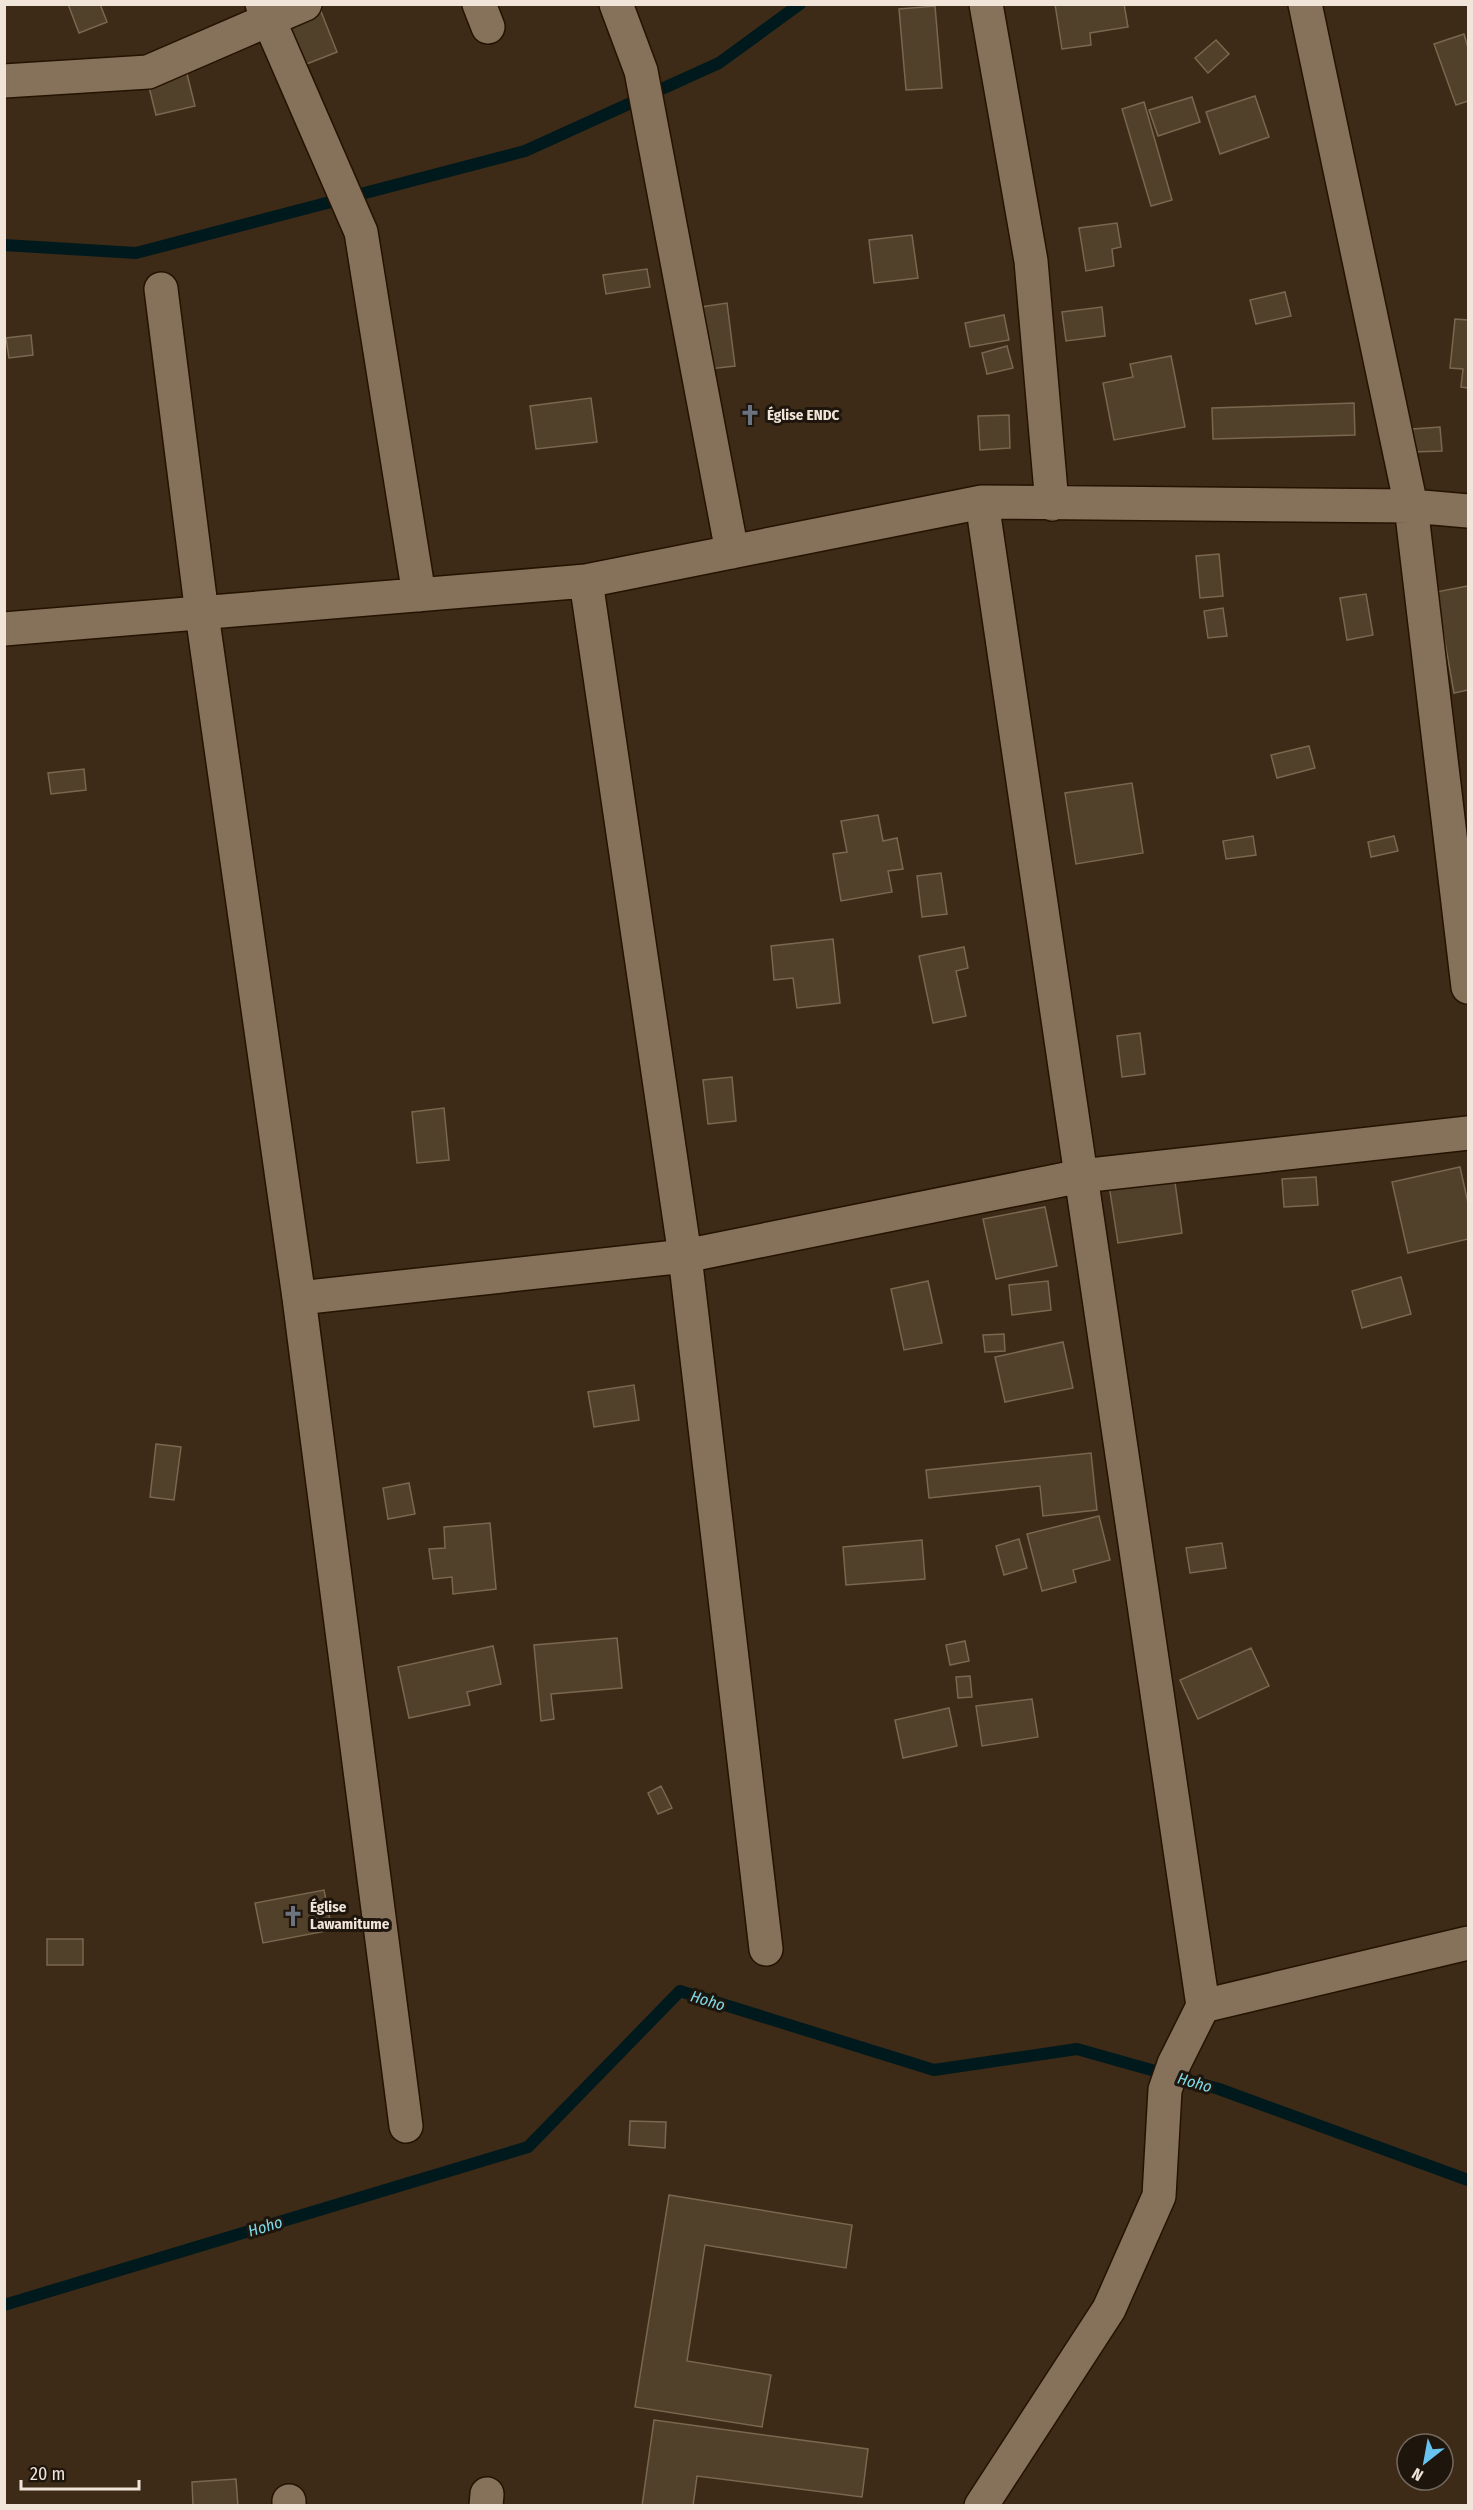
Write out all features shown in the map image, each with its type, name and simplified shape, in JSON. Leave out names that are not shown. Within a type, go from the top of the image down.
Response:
[{"type":"street","points":[[4,81],[148,72],[265,12],[305,4]]},
{"type":"street","points":[[616,4],[641,70],[732,552]]},
{"type":"street","points":[[987,4],[1031,261],[1052,504]]},
{"type":"street","points":[[1305,4],[1411,506],[1468,987]]},
{"type":"street","points":[[265,12],[361,232],[419,595]]},
{"type":"street","points":[[161,289],[202,614],[299,1298],[406,2126]]},
{"type":"street","points":[[981,2505],[1109,2308],[1159,2196],[1170,2077],[1203,2006],[982,502]]},
{"type":"street","points":[[4,629],[585,581],[982,502],[1411,506],[1468,511]]},
{"type":"street","points":[[585,581],[685,1256],[766,1949]]},
{"type":"street","points":[[299,1298],[685,1256],[1080,1176],[1468,1133]]},
{"type":"street","points":[[1203,2006],[1468,1943]]},
{"type":"building","points":[[68,4],[100,4],[107,22],[79,33]]},
{"type":"building","points":[[318,4],[337,52],[294,69],[272,12]]},
{"type":"building","points":[[1055,4],[1124,4],[1128,27],[1090,33],[1091,45],[1062,49]]},
{"type":"building","points":[[935,6],[942,88],[906,90],[899,9]]},
{"type":"building","points":[[1464,34],[1468,48],[1468,101],[1456,105],[1434,44]]},
{"type":"building","points":[[1216,40],[1229,54],[1208,73],[1195,58]]},
{"type":"building","points":[[182,54],[195,106],[156,115],[143,63]]},
{"type":"building","points":[[1255,96],[1269,137],[1220,154],[1206,112]]},
{"type":"building","points":[[1192,97],[1200,122],[1158,136],[1149,110]]},
{"type":"building","points":[[1144,102],[1172,200],[1151,206],[1122,109]]},
{"type":"building","points":[[1117,223],[1121,247],[1112,249],[1114,266],[1086,271],[1079,228]]},
{"type":"building","points":[[912,235],[918,278],[874,283],[869,240]]},
{"type":"building","points":[[647,269],[650,287],[606,294],[603,275]]},
{"type":"building","points":[[1285,292],[1291,316],[1256,324],[1250,300]]},
{"type":"building","points":[[727,303],[735,366],[709,369],[701,307]]},
{"type":"building","points":[[1102,307],[1105,336],[1066,341],[1062,312]]},
{"type":"building","points":[[1004,315],[1009,340],[970,347],[965,323]]},
{"type":"building","points":[[1455,319],[1468,320],[1468,388],[1461,387],[1463,369],[1450,368]]},
{"type":"building","points":[[31,335],[33,355],[9,358],[6,338]]},
{"type":"building","points":[[1007,346],[1013,368],[987,374],[982,353]]},
{"type":"building","points":[[1171,356],[1185,427],[1114,440],[1103,383],[1133,377],[1130,364]]},
{"type":"building","points":[[591,398],[597,442],[536,449],[530,406]]},
{"type":"building","points":[[1354,403],[1355,435],[1213,439],[1212,408]]},
{"type":"building","points":[[1009,415],[1010,448],[980,450],[978,416]]},
{"type":"building","points":[[1440,427],[1442,451],[1412,452],[1412,429]]},
{"type":"building","points":[[1219,554],[1223,596],[1200,598],[1196,556]]},
{"type":"building","points":[[1468,586],[1468,690],[1454,693],[1436,592]]},
{"type":"building","points":[[1366,594],[1373,635],[1347,640],[1340,598]]},
{"type":"building","points":[[1223,608],[1227,636],[1208,638],[1204,611]]},
{"type":"building","points":[[1309,746],[1315,768],[1277,778],[1271,755]]},
{"type":"building","points":[[84,769],[86,790],[51,794],[48,773]]},
{"type":"building","points":[[1132,783],[1143,853],[1076,864],[1065,793]]},
{"type":"building","points":[[878,815],[883,841],[897,838],[903,869],[888,871],[892,892],[841,901],[833,854],[847,852],[841,821]]},
{"type":"building","points":[[1253,836],[1256,855],[1226,859],[1223,841]]},
{"type":"building","points":[[1394,836],[1398,851],[1371,857],[1368,842]]},
{"type":"building","points":[[941,873],[947,914],[922,917],[917,876]]},
{"type":"building","points":[[833,939],[840,1003],[797,1008],[793,978],[774,980],[771,946]]},
{"type":"building","points":[[964,947],[968,968],[956,971],[966,1016],[933,1023],[919,956]]},
{"type":"building","points":[[1140,1033],[1145,1074],[1122,1077],[1117,1036]]},
{"type":"building","points":[[732,1077],[736,1121],[708,1124],[703,1080]]},
{"type":"building","points":[[444,1108],[449,1160],[417,1163],[412,1112]]},
{"type":"building","points":[[1460,1167],[1468,1203],[1468,1239],[1408,1253],[1392,1182]]},
{"type":"building","points":[[1174,1175],[1182,1233],[1118,1243],[1109,1185]]},
{"type":"building","points":[[1316,1177],[1318,1205],[1284,1207],[1282,1179]]},
{"type":"building","points":[[1045,1207],[1057,1266],[996,1279],[983,1219]]},
{"type":"building","points":[[1401,1277],[1411,1314],[1362,1328],[1352,1291]]},
{"type":"building","points":[[928,1281],[942,1343],[904,1350],[891,1289]]},
{"type":"building","points":[[1048,1281],[1051,1310],[1012,1315],[1009,1285]]},
{"type":"building","points":[[1004,1334],[1005,1351],[985,1352],[983,1335]]},
{"type":"building","points":[[1063,1342],[1073,1388],[1005,1402],[995,1357]]},
{"type":"building","points":[[634,1385],[639,1420],[594,1427],[588,1392]]},
{"type":"building","points":[[156,1444],[181,1447],[174,1500],[150,1497]]},
{"type":"building","points":[[1091,1453],[1097,1510],[1043,1516],[1040,1486],[929,1498],[926,1470]]},
{"type":"building","points":[[409,1483],[415,1514],[388,1519],[383,1488]]},
{"type":"building","points":[[1099,1516],[1110,1560],[1073,1570],[1076,1582],[1042,1591],[1027,1534]]},
{"type":"building","points":[[490,1523],[496,1589],[453,1594],[452,1577],[433,1579],[429,1549],[445,1548],[444,1527]]},
{"type":"building","points":[[1019,1539],[1027,1568],[1004,1575],[996,1546]]},
{"type":"building","points":[[922,1540],[925,1579],[846,1585],[843,1547]]},
{"type":"building","points":[[1222,1543],[1226,1568],[1190,1573],[1186,1548]]},
{"type":"building","points":[[617,1638],[622,1688],[551,1694],[554,1719],[541,1721],[534,1645]]},
{"type":"building","points":[[965,1641],[969,1661],[950,1665],[946,1645]]},
{"type":"building","points":[[493,1646],[501,1684],[467,1692],[470,1705],[409,1718],[398,1667]]},
{"type":"building","points":[[1251,1648],[1269,1686],[1198,1719],[1180,1680]]},
{"type":"building","points":[[970,1676],[972,1697],[958,1698],[956,1677]]},
{"type":"building","points":[[1032,1699],[1038,1737],[982,1746],[976,1706]]},
{"type":"building","points":[[949,1708],[957,1746],[903,1758],[895,1720]]},
{"type":"building","points":[[661,1786],[672,1808],[658,1814],[648,1793]]},
{"type":"building","name":"Église Lawamitume","points":[[324,1890],[332,1930],[263,1943],[255,1903]]},
{"type":"building","points":[[47,1939],[83,1939],[83,1965],[47,1965]]},
{"type":"building","points":[[630,2121],[666,2122],[665,2148],[629,2145]]},
{"type":"building","points":[[669,2195],[852,2225],[846,2268],[705,2245],[687,2361],[771,2375],[762,2427],[635,2407]]},
{"type":"building","points":[[654,2420],[868,2449],[862,2497],[697,2476],[693,2506],[642,2506]]},
{"type":"building","points":[[236,2479],[238,2506],[193,2506],[192,2482]]},
{"type":"waterway","points":[[4,245],[136,253],[525,151],[719,63],[800,4]]},
{"type":"waterway","name":"Hoho","points":[[4,2305],[528,2147],[680,1991],[934,2070],[1077,2049],[1219,2089],[1468,2180]]},
{"type":"place","name":"Église ENDC","points":[[750,415]]},
{"type":"place","name":"Église Lawamitume","points":[[293,1916]]}]
